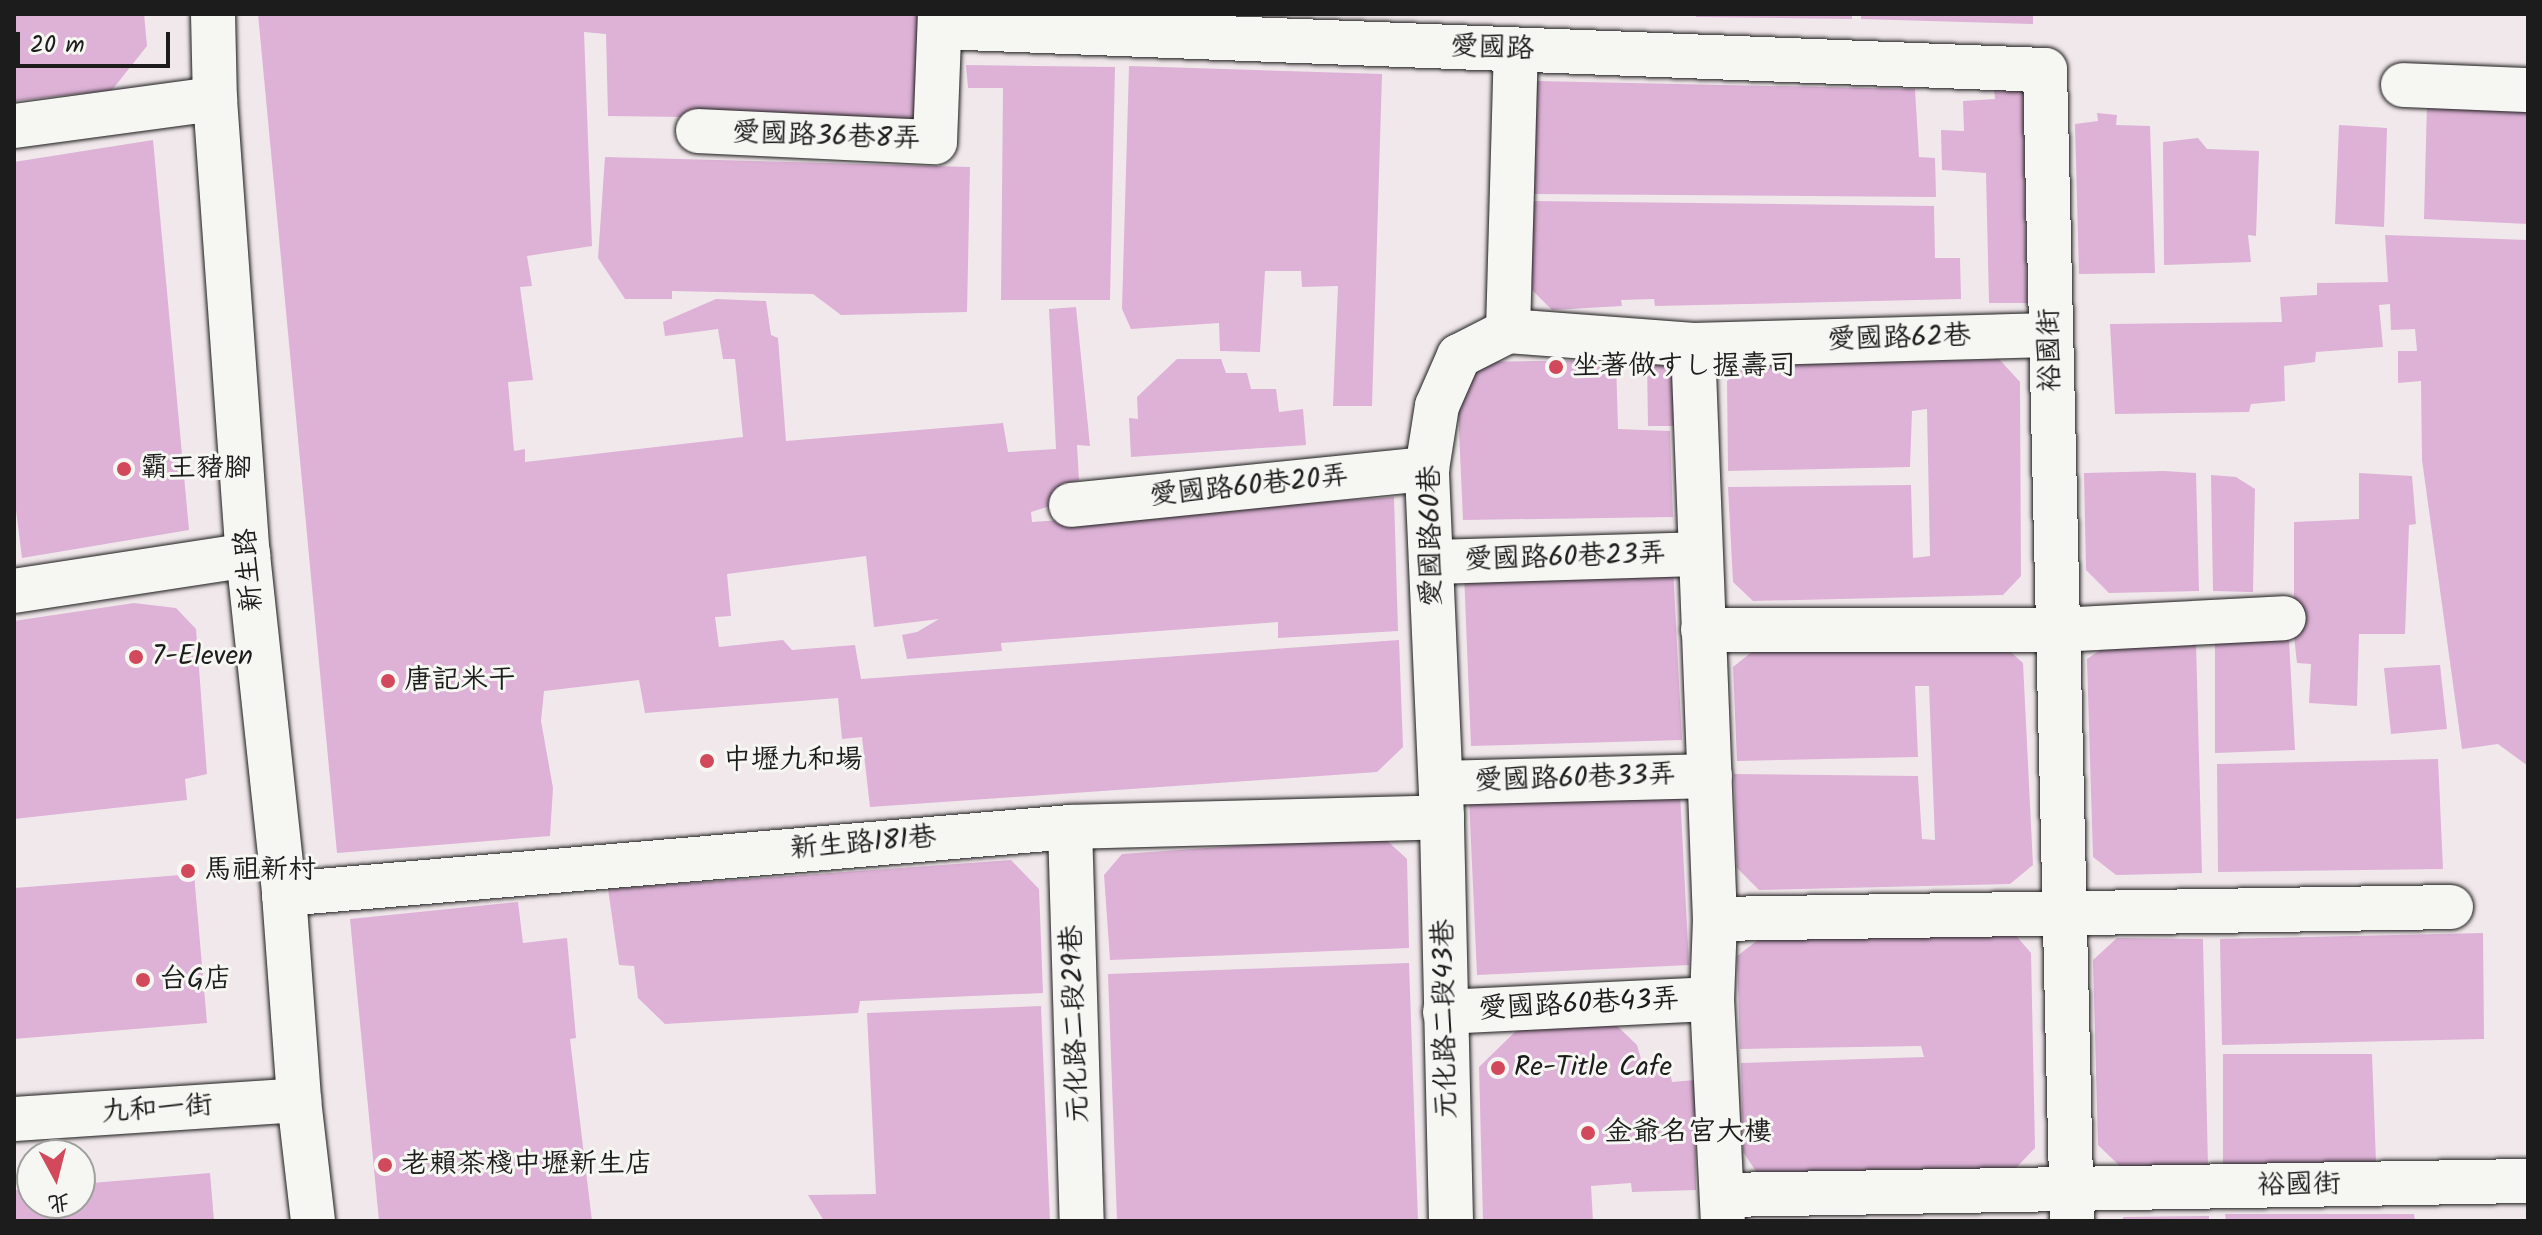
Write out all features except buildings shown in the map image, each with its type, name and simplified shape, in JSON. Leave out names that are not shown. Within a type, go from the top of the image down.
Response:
[{"type":"street","name":"新生路","points":[[213,14],[215,99],[248,555],[284,894],[299,1100],[313,1221]]},
{"type":"street","name":"愛國路","points":[[940,21],[1516,50],[2045,70]]},
{"type":"street","name":"愛國路36巷8弄","points":[[698,131],[935,142],[940,21]]},
{"type":"street","points":[[1508,331],[1516,50]]},
{"type":"street","name":"裕國街","points":[[2045,70],[2071,1206]]},
{"type":"street","points":[[2403,85],[2528,90]]},
{"type":"street","points":[[14,126],[215,99]]},
{"type":"street","name":"愛國路62巷","points":[[1508,331],[1693,345],[2051,335]]},
{"type":"street","name":"愛國路60巷","points":[[1442,800],[1427,469],[1437,406],[1459,356],[1508,331]]},
{"type":"street","points":[[1693,345],[1715,919],[1712,999],[1723,1208]]},
{"type":"street","name":"愛國路60巷20弄","points":[[1071,505],[1427,469]]},
{"type":"street","name":"愛國路60巷23弄","points":[[1431,562],[1700,554]]},
{"type":"street","points":[[14,591],[248,555]]},
{"type":"street","points":[[1703,630],[2058,630],[2284,618]]},
{"type":"street","name":"愛國路60巷33弄","points":[[1442,800],[1710,776]]},
{"type":"street","name":"新生路181巷","points":[[284,894],[1070,827],[1442,800]]},
{"type":"street","name":"元化路二段43巷","points":[[1442,800],[1451,1221]]},
{"type":"street","name":"元化路二段29巷","points":[[1070,827],[1082,1221]]},
{"type":"street","points":[[1715,919],[2451,907]]},
{"type":"street","name":"愛國路60巷43弄","points":[[1445,1012],[1712,999]]},
{"type":"street","name":"九和一街","points":[[14,1119],[299,1100]]},
{"type":"street","name":"裕國街","points":[[1723,1208],[2071,1206],[2528,1181]]},
{"type":"place","name":"坐著做すし握壽司","points":[[1556,367]]},
{"type":"place","name":"霸王豬腳","points":[[124,469]]},
{"type":"place","name":"7-Eleven","points":[[136,657]]},
{"type":"place","name":"唐記米干","points":[[388,681]]},
{"type":"place","name":"中壢九和場","points":[[707,761]]},
{"type":"place","name":"馬祖新村","points":[[188,871]]},
{"type":"place","name":"台G店","points":[[143,980]]},
{"type":"place","name":"Re-Title Cafe","points":[[1498,1068]]},
{"type":"place","name":"金爺名宮大樓","points":[[1588,1133]]},
{"type":"place","name":"老賴茶棧中壢新生店","points":[[385,1165]]}]
